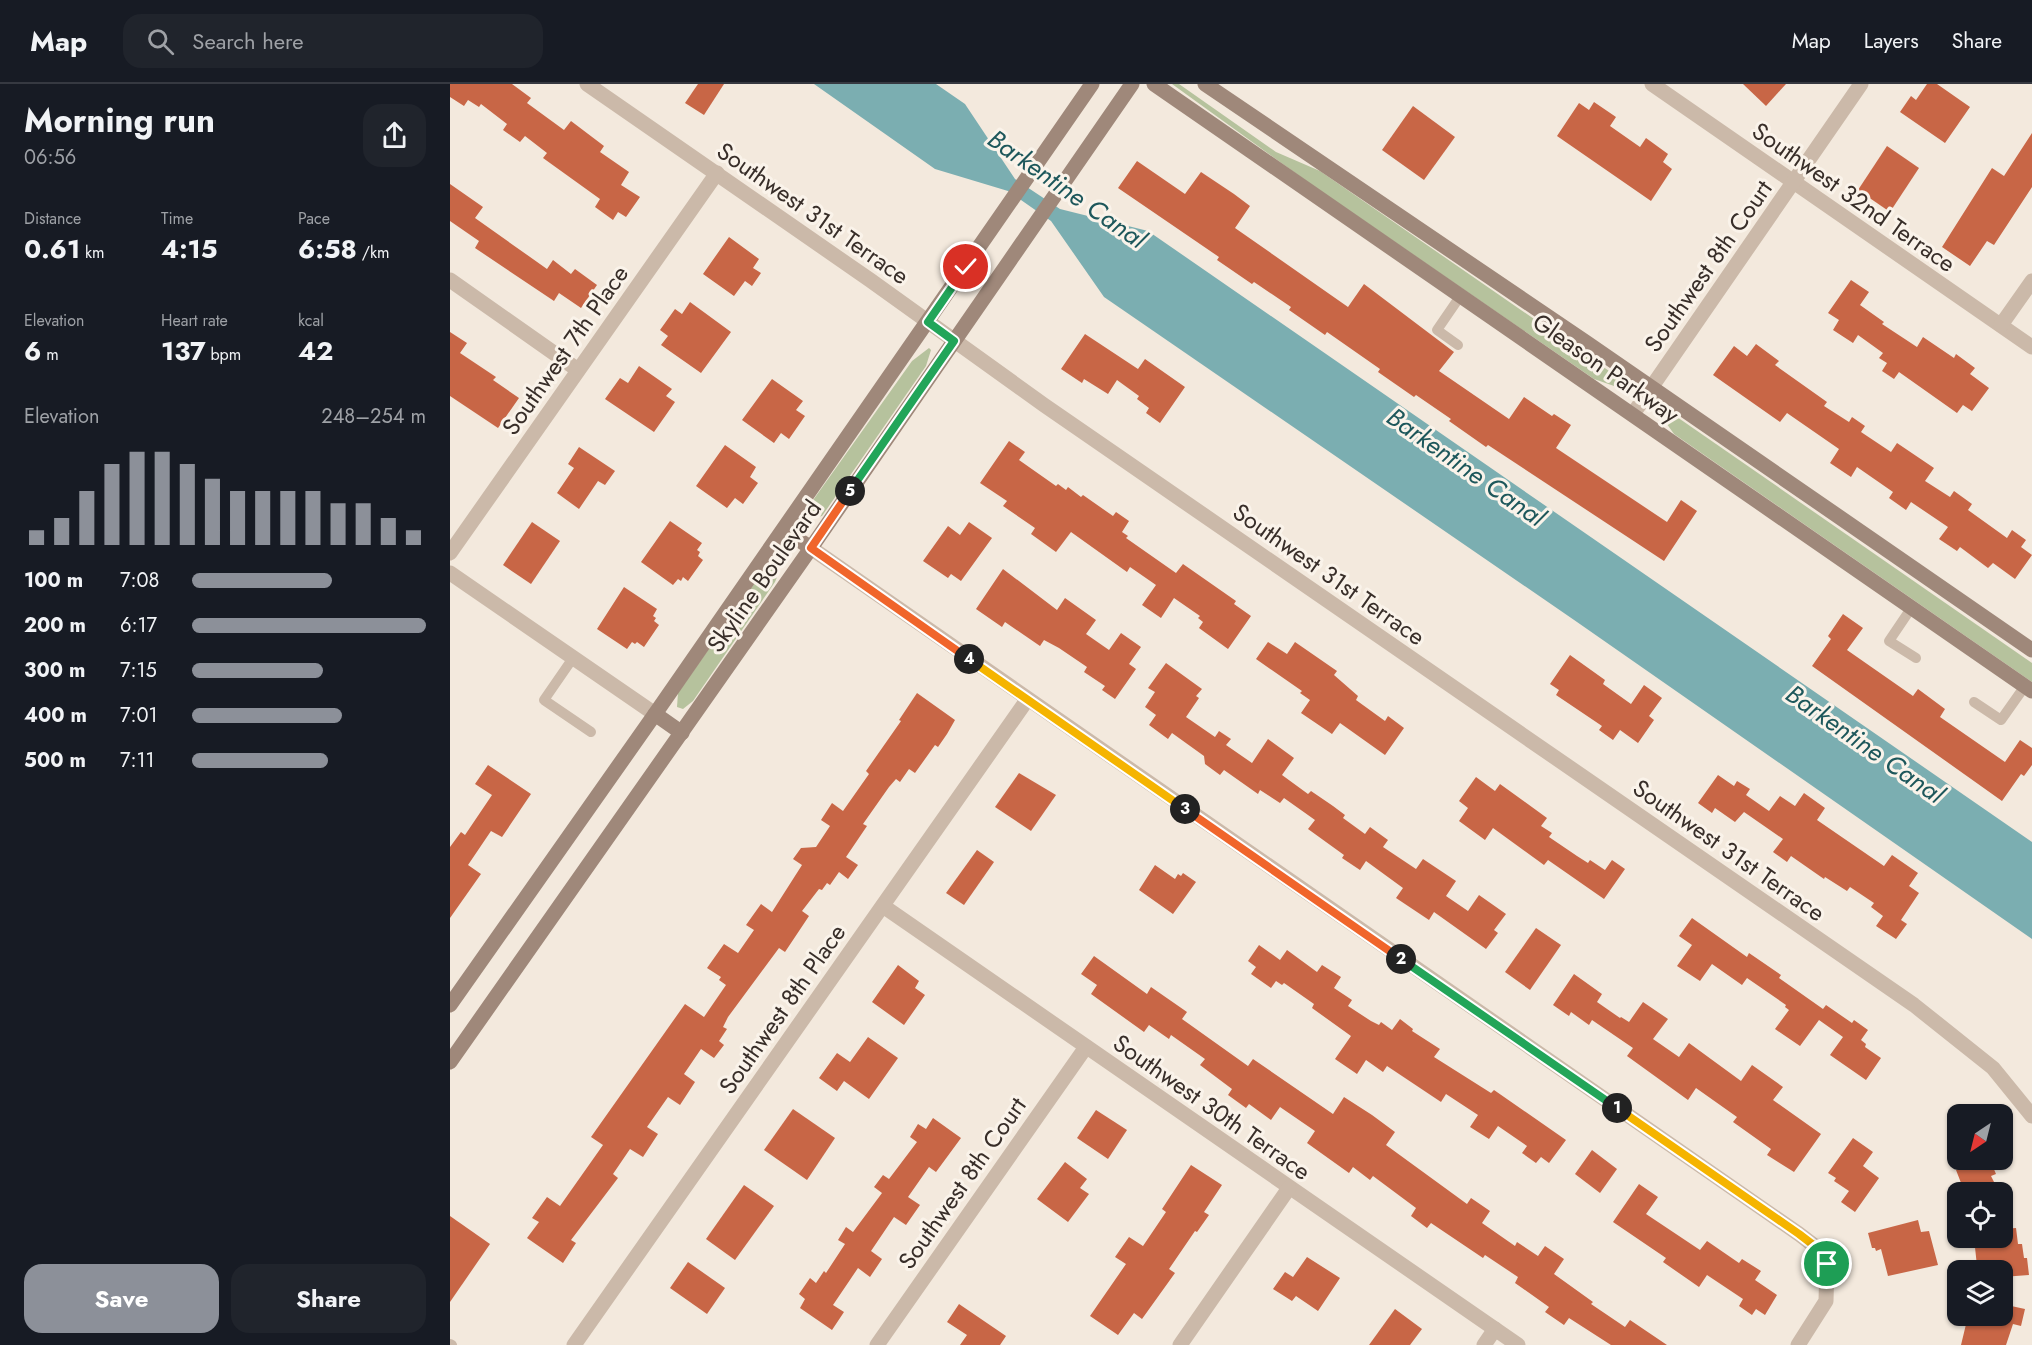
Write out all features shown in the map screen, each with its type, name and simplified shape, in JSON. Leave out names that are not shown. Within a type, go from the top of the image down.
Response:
[{"type":"street","name":"Southwest 31st Terrace","points":[[587,84],[1922,1011],[1994,1068],[2032,1116]]},
{"type":"street","name":"Skyline Boulevard","points":[[450,1005],[784,530],[1092,84]]},
{"type":"street","name":"Skyline Boulevard","points":[[450,1062],[682,733],[1132,84]]},
{"type":"street","name":"Gleason Parkway","points":[[1154,84],[2028,688]]},
{"type":"street","name":"Gleason Parkway","points":[[1205,84],[2032,650]]},
{"type":"street","name":"Southwest 32nd Terrace","points":[[1652,84],[2032,347]]},
{"type":"street","name":"Southwest 8th Court","points":[[1633,414],[1861,84]]},
{"type":"street","name":"Southwest 7th Place","points":[[450,553],[717,173]]},
{"type":"street","points":[[450,280],[578,370]]},
{"type":"street","points":[[2001,326],[2032,281]]},
{"type":"street","points":[[784,530],[1816,1247],[1827,1264],[1826,1301],[1798,1345]]},
{"type":"street","points":[[450,573],[682,733]]},
{"type":"street","name":"Southwest 8th Place","points":[[574,1345],[1028,700]]},
{"type":"street","name":"Southwest 30th Terrace","points":[[883,906],[1518,1345]]},
{"type":"street","name":"Southwest 8th Court","points":[[877,1345],[1086,1047]]},
{"type":"street","points":[[1180,1345],[1290,1188]]},
{"type":"street","points":[[1484,1345],[1495,1329]]},
{"type":"lane","points":[[1458,345],[1437,330],[1461,295]]},
{"type":"lane","points":[[1912,607],[1889,641],[1916,658]]},
{"type":"lane","points":[[573,658],[544,700],[591,732]]},
{"type":"lane","points":[[1974,702],[2001,720],[2028,688]]},
{"type":"green space","points":[[1172,84],[1179,84],[1276,152],[1320,171],[1612,373],[1620,383],[1617,387],[1594,379],[1312,185]]},
{"type":"green space","points":[[929,348],[931,350],[926,366],[822,516],[809,519],[811,503],[912,361]]},
{"type":"green space","points":[[1669,415],[1677,417],[2032,663],[2032,682],[1674,434],[1664,420]]},
{"type":"green space","points":[[778,561],[779,572],[775,582],[693,701],[683,709],[677,707],[678,693],[761,574]]},
{"type":"water","name":"Barkentine Canal","points":[[814,84],[936,84],[965,104],[1015,179],[1060,209],[1148,231],[2032,842],[2032,939],[1577,622],[1104,297],[1051,221],[1008,191],[935,169]]},
{"type":"building","points":[[450,84],[512,84],[531,98],[527,103],[564,130],[571,121],[604,146],[600,152],[629,172],[621,185],[640,197],[626,217],[618,212],[613,220],[595,207],[600,199],[543,158],[547,153],[525,136],[520,142],[503,130],[507,124],[481,104],[479,107],[468,100],[464,106],[450,97]]},
{"type":"building","points":[[698,84],[724,84],[704,115],[685,103]]},
{"type":"building","points":[[1743,84],[1786,84],[1766,106]]},
{"type":"building","points":[[1927,84],[1937,84],[1970,107],[1945,143],[1900,112],[1911,96],[1916,100]]},
{"type":"building","points":[[1594,102],[1616,117],[1610,126],[1640,147],[1646,138],[1668,154],[1663,162],[1672,169],[1651,201],[1557,136],[1579,103],[1589,110]]},
{"type":"building","points":[[1413,106],[1455,137],[1424,180],[1382,150]]},
{"type":"building","points":[[2032,133],[2032,187],[1994,245],[1987,241],[1970,266],[1942,247],[1992,168],[2004,176]]},
{"type":"building","points":[[1887,146],[1919,168],[1890,212],[1858,190]]},
{"type":"building","points":[[1137,161],[1185,194],[1201,172],[1234,194],[1250,206],[1235,228],[1348,307],[1364,284],[1454,352],[1439,371],[1509,419],[1524,397],[1552,416],[1554,414],[1571,425],[1556,448],[1667,522],[1681,500],[1697,511],[1664,561],[1488,445],[1486,447],[1449,421],[1451,419],[1378,372],[1380,369],[1327,332],[1325,335],[1289,310],[1291,307],[1217,260],[1219,257],[1118,188]]},
{"type":"building","points":[[450,184],[483,207],[475,218],[547,269],[553,260],[571,274],[575,269],[597,285],[581,308],[559,293],[554,301],[475,248],[479,241],[450,221]]},
{"type":"building","points":[[729,237],[759,259],[753,268],[761,273],[752,286],[745,281],[734,296],[703,274]]},
{"type":"building","points":[[1851,280],[1869,292],[1860,305],[1884,322],[1882,324],[1917,347],[1923,337],[1954,358],[1956,354],[1975,368],[1970,374],[1989,388],[1972,411],[1963,405],[1957,413],[1899,372],[1894,379],[1882,371],[1887,363],[1879,358],[1883,353],[1858,335],[1853,343],[1833,330],[1839,320],[1828,313]]},
{"type":"building","points":[[690,302],[731,332],[701,373],[661,345],[668,336],[660,330],[675,309],[682,314]]},
{"type":"building","points":[[450,332],[467,343],[460,353],[496,377],[493,380],[519,398],[498,428],[450,396]]},
{"type":"building","points":[[1085,334],[1138,369],[1145,359],[1185,387],[1160,423],[1146,413],[1149,408],[1137,399],[1139,396],[1117,380],[1108,394],[1084,379],[1082,383],[1061,369]]},
{"type":"building","points":[[1756,344],[1779,361],[1775,365],[1827,402],[1824,406],[1849,422],[1852,417],[1865,426],[1861,432],[1891,452],[1897,443],[1934,468],[1925,481],[1950,497],[1954,491],[1972,504],[1968,510],[2007,538],[2012,530],[2026,540],[2021,547],[2032,555],[2015,579],[1993,563],[1988,568],[1960,547],[1957,551],[1939,539],[1948,527],[1911,502],[1906,510],[1889,498],[1893,492],[1857,467],[1851,477],[1830,463],[1839,449],[1787,413],[1780,422],[1713,375],[1734,346],[1747,356]]},
{"type":"building","points":[[639,366],[672,389],[666,396],[675,402],[654,432],[605,399],[620,378],[628,383]]},
{"type":"building","points":[[772,379],[803,401],[796,410],[805,416],[789,439],[781,433],[774,443],[742,420]]},
{"type":"building","points":[[1009,441],[1025,452],[1019,460],[1056,486],[1058,484],[1066,490],[1068,487],[1113,516],[1116,512],[1129,521],[1122,532],[1128,536],[1126,538],[1176,573],[1183,564],[1236,601],[1234,604],[1251,616],[1228,649],[1199,628],[1203,622],[1198,618],[1200,616],[1174,598],[1161,618],[1142,605],[1156,585],[1130,567],[1127,572],[1071,532],[1056,552],[1031,534],[1035,528],[1003,506],[1007,501],[980,483]]},
{"type":"building","points":[[725,445],[756,467],[750,477],[758,483],[743,504],[735,498],[727,508],[696,486]]},
{"type":"building","points":[[579,447],[615,471],[605,485],[598,481],[579,509],[557,493],[574,468],[568,464]]},
{"type":"building","points":[[670,521],[702,543],[697,550],[700,552],[698,556],[703,560],[688,581],[683,577],[681,581],[678,579],[673,585],[641,562]]},
{"type":"building","points":[[532,522],[560,541],[531,584],[503,565]]},
{"type":"building","points":[[969,522],[992,538],[961,581],[951,574],[948,578],[923,561],[948,526],[960,535]]},
{"type":"building","points":[[1003,569],[1057,610],[1065,598],[1096,620],[1086,634],[1109,650],[1121,633],[1141,647],[1129,664],[1136,669],[1115,699],[1102,690],[1105,686],[1084,672],[1087,667],[1059,648],[1044,640],[1040,646],[1005,622],[1002,627],[976,609]]},
{"type":"building","points":[[624,587],[657,609],[653,616],[656,618],[654,621],[659,625],[644,647],[637,642],[635,644],[632,642],[627,649],[597,629]]},
{"type":"building","points":[[1843,614],[1863,628],[1847,650],[1913,696],[1918,689],[1945,709],[1940,717],[2005,762],[2020,740],[2032,748],[2032,765],[2024,776],[2021,774],[2002,801],[1812,666],[1831,639],[1828,636]]},
{"type":"building","points":[[1268,642],[1287,654],[1295,642],[1337,671],[1334,675],[1358,696],[1356,700],[1385,721],[1388,716],[1404,728],[1385,755],[1340,723],[1332,734],[1301,713],[1310,700],[1300,693],[1302,691],[1256,659]]},
{"type":"building","points":[[1570,655],[1605,680],[1603,684],[1631,704],[1644,685],[1662,698],[1649,716],[1654,720],[1638,743],[1620,730],[1613,740],[1599,730],[1602,726],[1556,695],[1559,690],[1550,684]]},
{"type":"building","points":[[1166,663],[1202,689],[1196,696],[1199,698],[1186,717],[1215,737],[1219,731],[1231,739],[1226,745],[1252,763],[1268,739],[1294,758],[1282,775],[1308,794],[1311,791],[1333,806],[1345,815],[1343,818],[1365,834],[1370,827],[1388,840],[1383,847],[1416,869],[1423,859],[1456,881],[1446,896],[1468,911],[1479,895],[1506,914],[1494,930],[1498,933],[1486,949],[1434,912],[1429,920],[1396,898],[1403,888],[1366,861],[1360,870],[1342,858],[1344,855],[1308,829],[1315,820],[1284,798],[1280,803],[1260,790],[1258,794],[1224,770],[1220,775],[1205,764],[1204,756],[1172,733],[1168,739],[1149,725],[1156,715],[1145,707],[1155,692],[1148,688]]},
{"type":"building","points":[[917,693],[955,720],[947,734],[938,747],[935,745],[915,773],[909,769],[900,782],[896,779],[889,787],[863,824],[867,826],[846,857],[858,865],[848,879],[839,872],[830,885],[827,883],[822,890],[819,889],[802,911],[809,916],[785,952],[779,948],[728,1017],[723,1027],[727,1029],[719,1041],[724,1045],[714,1058],[701,1049],[684,1074],[695,1082],[680,1105],[668,1097],[647,1127],[658,1134],[643,1157],[630,1149],[613,1174],[618,1178],[571,1240],[576,1243],[563,1263],[527,1238],[539,1222],[532,1218],[547,1197],[560,1206],[603,1145],[591,1137],[685,1004],[704,1017],[726,985],[719,980],[721,977],[707,968],[724,944],[738,953],[754,930],[746,925],[761,904],[772,912],[802,865],[793,859],[801,848],[816,847],[830,826],[821,820],[832,803],[843,811],[869,774],[866,771],[901,721],[899,720]]},
{"type":"building","points":[[488,765],[531,794],[502,837],[491,831],[468,865],[481,874],[450,918],[450,847],[461,832],[465,835],[492,795],[475,784]]},
{"type":"building","points":[[1019,773],[1056,795],[1031,831],[995,807]]},
{"type":"building","points":[[1718,775],[1734,786],[1737,781],[1750,789],[1746,795],[1769,811],[1780,796],[1795,806],[1804,793],[1825,808],[1817,820],[1884,866],[1892,855],[1918,873],[1909,886],[1919,893],[1901,920],[1907,924],[1896,939],[1876,926],[1883,916],[1871,907],[1874,903],[1850,887],[1847,891],[1825,877],[1824,879],[1791,856],[1787,862],[1773,852],[1783,839],[1744,812],[1735,822],[1715,808],[1712,813],[1698,803]]},
{"type":"building","points":[[1476,777],[1495,791],[1500,784],[1547,818],[1541,826],[1552,833],[1549,837],[1588,863],[1590,860],[1605,870],[1612,860],[1625,869],[1604,899],[1548,860],[1544,865],[1493,828],[1485,840],[1459,821],[1468,808],[1459,801]]},
{"type":"building","points":[[977,850],[994,862],[964,905],[946,893]]},
{"type":"building","points":[[1155,865],[1175,879],[1178,874],[1181,876],[1183,873],[1196,882],[1173,914],[1139,890]]},
{"type":"building","points":[[1692,918],[1747,957],[1749,953],[1781,975],[1779,978],[1823,1009],[1826,1005],[1852,1023],[1854,1020],[1868,1030],[1861,1040],[1866,1044],[1865,1047],[1881,1058],[1866,1080],[1830,1055],[1843,1037],[1819,1020],[1800,1046],[1775,1029],[1789,1010],[1785,1007],[1786,1005],[1747,978],[1742,985],[1712,964],[1700,981],[1677,966],[1692,945],[1679,936]]},
{"type":"building","points":[[1536,928],[1561,945],[1530,990],[1505,972]]},
{"type":"building","points":[[1259,945],[1280,960],[1287,950],[1317,972],[1322,965],[1341,977],[1334,988],[1352,1000],[1348,1006],[1371,1021],[1379,1025],[1381,1022],[1392,1030],[1400,1019],[1413,1029],[1412,1031],[1440,1049],[1434,1057],[1491,1093],[1494,1090],[1566,1140],[1549,1163],[1541,1157],[1536,1163],[1522,1153],[1527,1146],[1498,1126],[1489,1139],[1470,1127],[1478,1115],[1446,1094],[1441,1102],[1387,1066],[1383,1072],[1366,1060],[1357,1074],[1335,1059],[1351,1036],[1312,1008],[1314,1004],[1284,983],[1282,985],[1276,981],[1271,988],[1251,974],[1256,967],[1248,961]]},
{"type":"building","points":[[1094,956],[1147,994],[1151,987],[1187,1012],[1182,1019],[1248,1066],[1253,1059],[1333,1114],[1344,1097],[1372,1115],[1395,1132],[1386,1145],[1467,1204],[1471,1198],[1490,1211],[1482,1223],[1515,1246],[1517,1242],[1538,1256],[1545,1246],[1564,1259],[1554,1274],[1593,1302],[1591,1304],[1625,1327],[1630,1320],[1667,1345],[1611,1345],[1569,1318],[1564,1325],[1545,1312],[1549,1307],[1515,1283],[1518,1277],[1485,1255],[1483,1258],[1431,1223],[1427,1228],[1411,1216],[1416,1208],[1373,1176],[1370,1180],[1353,1167],[1349,1173],[1307,1143],[1315,1131],[1280,1107],[1271,1120],[1249,1104],[1246,1108],[1228,1095],[1232,1089],[1200,1065],[1205,1059],[1171,1035],[1169,1039],[1149,1025],[1144,1032],[1091,994],[1097,985],[1081,974]]},
{"type":"building","points":[[898,965],[919,981],[915,988],[925,995],[904,1025],[872,1002]]},
{"type":"building","points":[[1574,974],[1602,994],[1597,1002],[1620,1018],[1629,1022],[1643,1002],[1668,1019],[1653,1039],[1679,1057],[1689,1043],[1741,1081],[1752,1065],[1783,1087],[1773,1100],[1821,1134],[1794,1172],[1767,1155],[1771,1149],[1733,1122],[1737,1117],[1696,1088],[1688,1100],[1627,1056],[1633,1048],[1592,1020],[1589,1025],[1571,1012],[1569,1016],[1553,1005]]},
{"type":"building","points":[[868,1037],[898,1058],[869,1099],[844,1081],[837,1091],[819,1078],[837,1053],[850,1062]]},
{"type":"building","points":[[793,1109],[835,1138],[807,1180],[764,1150]]},
{"type":"building","points":[[1096,1110],[1127,1130],[1108,1159],[1077,1138]]},
{"type":"building","points":[[933,1118],[961,1138],[936,1172],[929,1167],[908,1197],[920,1205],[906,1225],[894,1217],[871,1251],[882,1259],[870,1277],[858,1268],[833,1305],[844,1312],[832,1330],[800,1308],[805,1299],[799,1294],[810,1278],[816,1283],[824,1271],[826,1273],[845,1244],[838,1240],[846,1227],[853,1232],[882,1193],[874,1187],[883,1175],[889,1179],[917,1142],[910,1137],[918,1124],[926,1129]]},
{"type":"building","points":[[1853,1138],[1873,1152],[1863,1166],[1879,1178],[1855,1212],[1841,1202],[1849,1191],[1834,1181],[1836,1178],[1828,1173]]},
{"type":"building","points":[[1592,1150],[1617,1169],[1600,1193],[1575,1174]]},
{"type":"building","points":[[1065,1162],[1087,1179],[1080,1188],[1089,1194],[1068,1222],[1037,1199]]},
{"type":"building","points":[[1191,1165],[1222,1185],[1204,1212],[1209,1215],[1169,1269],[1175,1273],[1142,1319],[1134,1313],[1118,1335],[1090,1316],[1126,1264],[1115,1257],[1129,1237],[1143,1246],[1166,1212],[1162,1209]]},
{"type":"building","points":[[1956,1170],[1994,1170],[1996,1174],[1991,1176],[1994,1182],[1961,1182]]},
{"type":"building","points":[[1639,1184],[1658,1197],[1646,1214],[1700,1250],[1707,1241],[1739,1263],[1742,1259],[1761,1271],[1755,1280],[1777,1295],[1765,1315],[1756,1309],[1752,1315],[1739,1306],[1743,1299],[1707,1275],[1699,1287],[1663,1262],[1666,1258],[1613,1222]]},
{"type":"building","points":[[744,1185],[774,1206],[735,1260],[706,1239]]},
{"type":"building","points":[[450,1216],[490,1244],[450,1302]]},
{"type":"building","points":[[1918,1220],[1921,1232],[1929,1231],[1938,1265],[1888,1276],[1881,1249],[1876,1251],[1872,1248],[1868,1233]]},
{"type":"building","points":[[2013,1228],[2016,1228],[2018,1244],[2022,1244],[2024,1258],[2027,1258],[2029,1275],[2013,1276],[2013,1260],[1976,1260],[1975,1248],[2013,1248]]},
{"type":"building","points":[[1307,1257],[1340,1278],[1318,1311],[1296,1296],[1292,1301],[1273,1289],[1285,1272],[1293,1277]]},
{"type":"building","points":[[688,1262],[725,1288],[707,1314],[670,1288]]},
{"type":"building","points":[[959,1304],[1006,1336],[1000,1345],[960,1345],[967,1335],[947,1322]]},
{"type":"building","points":[[2013,1306],[2025,1309],[2021,1326],[2013,1324]]},
{"type":"building","points":[[1395,1309],[1422,1329],[1410,1345],[1369,1345]]},
{"type":"building","points":[[1966,1326],[2012,1326],[2006,1345],[1961,1345]]},
{"type":"route","points":[[966,267],[928,322],[954,341],[811,548],[1799,1234],[1816,1247],[1827,1264]]}]
